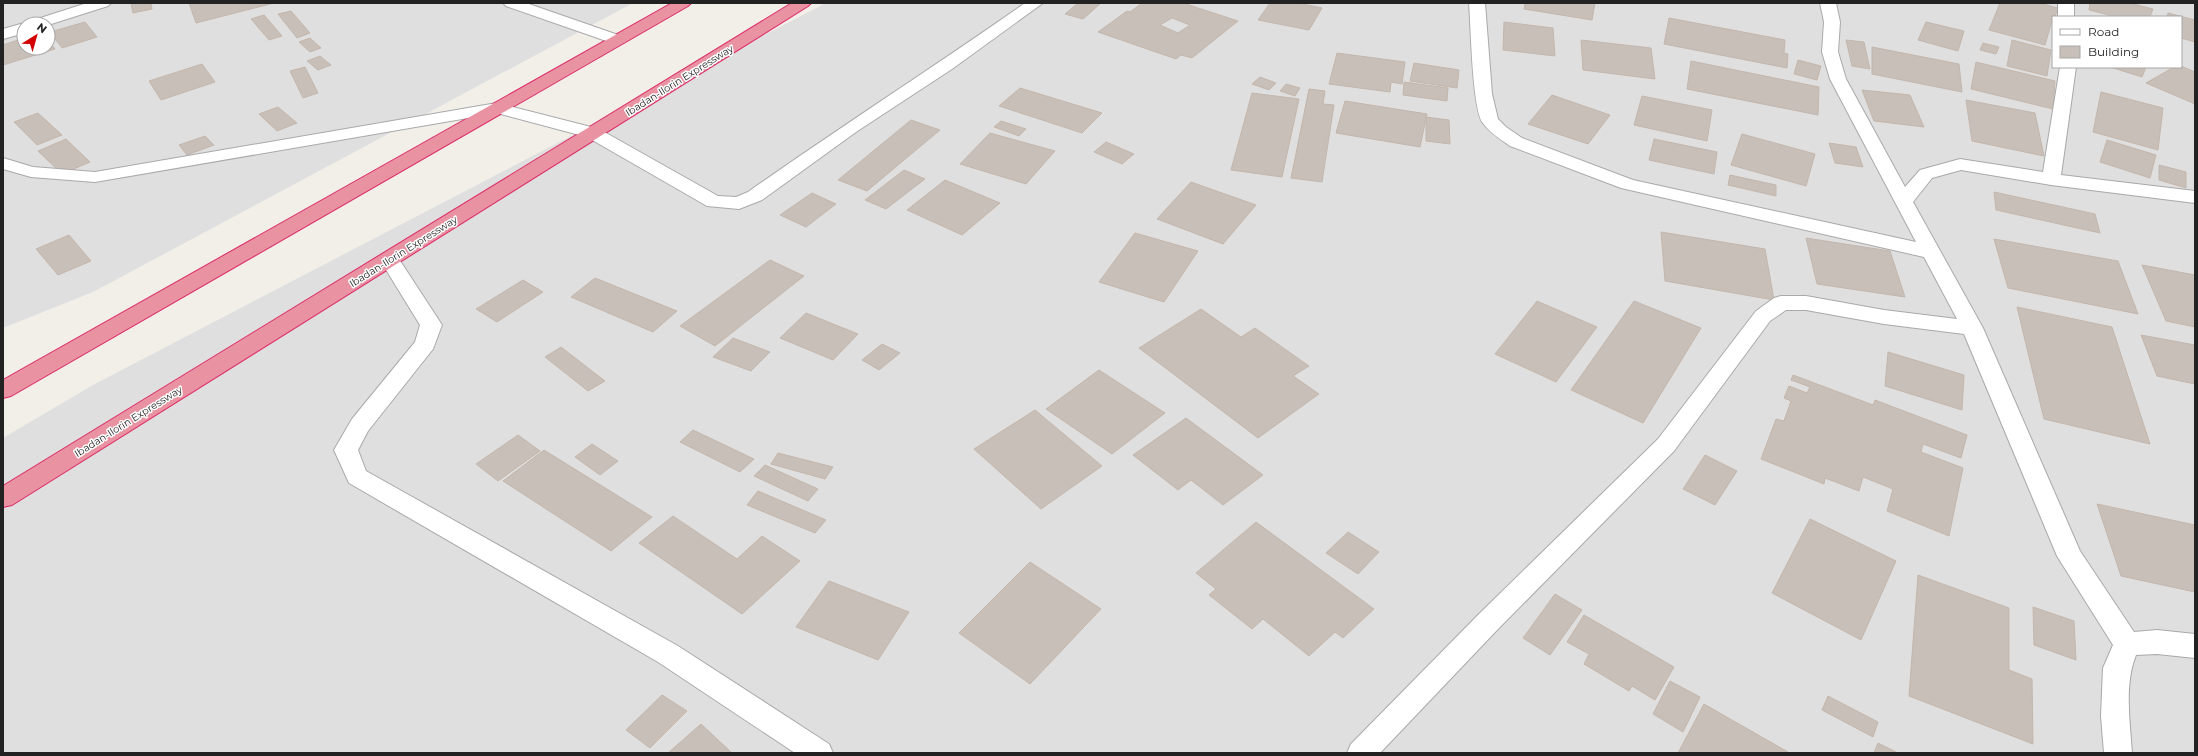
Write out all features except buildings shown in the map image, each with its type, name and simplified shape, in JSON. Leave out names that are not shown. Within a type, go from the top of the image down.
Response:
[{"type":"highway","points":[[3,390],[683,3]]},
{"type":"highway","name":"Ibadan-Ilorin Expressway","points":[[3,498],[390,260],[803,3]]},
{"type":"street","points":[[56,18],[104,3]]},
{"type":"street","points":[[511,3],[618,40]]},
{"type":"street","points":[[3,163],[31,172],[95,177],[497,108],[592,133],[714,202],[739,203],[755,196],[850,128],[946,66],[1035,3]]},
{"type":"street","points":[[1477,3],[1484,94],[1490,120],[1500,131],[1516,142],[1533,150],[1628,184],[1931,252]]},
{"type":"street","points":[[1828,3],[1832,22],[1830,52],[1838,79],[1972,328],[2070,556],[2127,644]]},
{"type":"street","points":[[2066,3],[2066,16]]},
{"type":"street","points":[[3,34],[16,30]]},
{"type":"street","points":[[2051,179],[2068,78],[2068,68]]},
{"type":"street","points":[[1904,201],[1926,174],[1960,164],[2051,179],[2195,197]]},
{"type":"street","points":[[390,260],[431,325],[425,344],[360,425],[346,450],[357,477],[668,654],[819,753]]},
{"type":"street","points":[[1361,753],[1488,621],[1666,445],[1763,316],[1781,303],[1806,303],[1884,317],[1972,328]]},
{"type":"street","points":[[2127,644],[2157,642],[2195,646]]},
{"type":"street","points":[[2118,753],[2115,716],[2117,668],[2127,644]]},
{"type":"shaded area","points":[[3,3],[633,3],[93,292],[3,328]]},
{"type":"shaded area","points":[[826,3],[2195,3],[2195,753],[3,753],[3,438],[93,385]]}]
